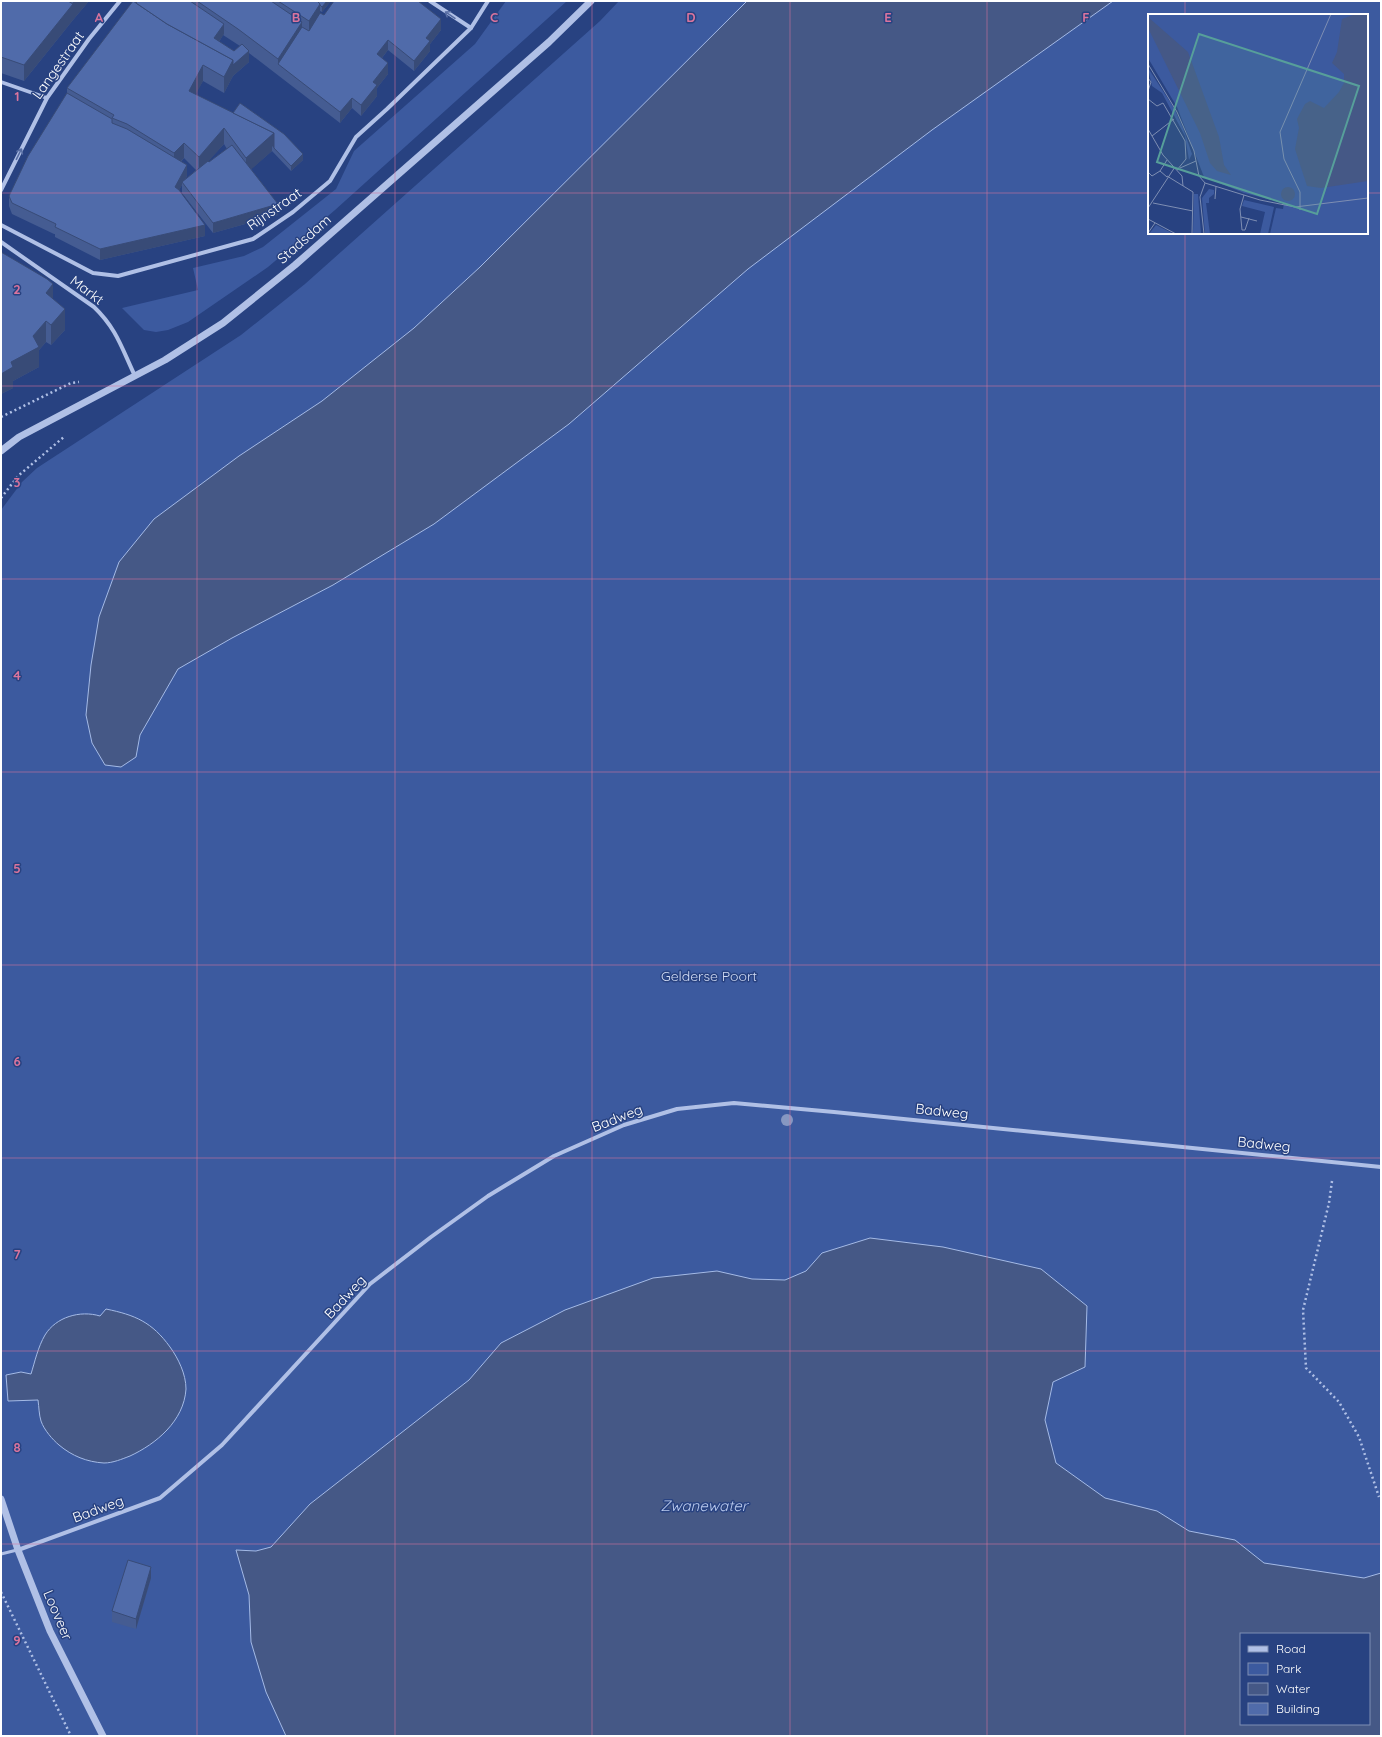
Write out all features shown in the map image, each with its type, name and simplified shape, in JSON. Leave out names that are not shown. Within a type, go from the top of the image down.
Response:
[{"type":"street","name":"Langestraat","points":[[1,189],[47,98],[89,39],[120,1]]},
{"type":"street","points":[[430,1],[471,28]]},
{"type":"street","name":"Rijnstraat","points":[[1,225],[93,272],[118,276],[253,239],[293,212],[330,181],[356,136],[387,109],[471,28],[488,1]]},
{"type":"street","name":"Stadsdam","points":[[1,451],[19,437],[165,360],[223,323],[295,265],[549,42],[591,1]]},
{"type":"street","points":[[1,82],[47,98]]},
{"type":"street","name":"Markt","points":[[1,242],[94,307],[114,329],[136,376]]},
{"type":"street","name":"Badweg","points":[[18,1550],[160,1498],[222,1444],[370,1284],[431,1237],[488,1196],[554,1156],[624,1124],[677,1109],[734,1103],[1381,1167]]},
{"type":"street","name":"Looveer","points":[[1,1499],[18,1550],[50,1631],[103,1736]]},
{"type":"lane","name":"Badweg","points":[[1,1554],[18,1550]]},
{"type":"path","points":[[1334,1162],[1329,1203],[1303,1310],[1306,1368],[1339,1402],[1359,1437],[1380,1497]]},
{"type":"path","points":[[1,1592],[71,1736]]},
{"type":"green space","points":[[506,1],[567,1],[335,210],[268,267],[188,322],[168,330],[156,332],[144,330],[122,308],[198,290],[193,268],[244,256],[263,247],[336,189],[354,151],[475,44]]},
{"type":"green space","name":"Gelderse Poort","points":[[619,1],[1381,1],[1381,1736],[1,1736],[1,510],[22,482],[37,468],[241,335],[305,284],[600,21]]},
{"type":"water","points":[[747,1],[1113,1],[932,130],[748,269],[569,424],[434,524],[333,585],[232,638],[178,669],[140,735],[136,757],[121,767],[105,765],[92,743],[86,715],[91,665],[99,617],[119,562],[154,519],[239,456],[322,401],[414,328],[480,267]]},
{"type":"water","name":"Zwanewater","points":[[870,1238],[943,1247],[1041,1269],[1087,1306],[1085,1367],[1053,1382],[1045,1420],[1056,1463],[1105,1498],[1157,1511],[1189,1531],[1235,1540],[1264,1563],[1364,1578],[1381,1573],[1381,1736],[286,1736],[266,1692],[251,1642],[249,1595],[236,1550],[256,1551],[271,1547],[310,1504],[469,1380],[501,1343],[565,1310],[653,1278],[717,1271],[752,1279],[785,1280],[806,1271],[822,1253]]},
{"type":"water","points":[[106,1309],[126,1314],[142,1321],[163,1338],[179,1361],[185,1378],[186,1389],[184,1401],[180,1411],[167,1430],[159,1438],[130,1456],[114,1462],[104,1463],[80,1458],[64,1449],[57,1443],[42,1424],[38,1400],[8,1401],[6,1375],[21,1372],[31,1374],[45,1335],[62,1319],[69,1316],[85,1314],[100,1316]]},
{"type":"building","points":[[1,1],[68,1],[73,4],[24,65],[1,57]]},
{"type":"building","points":[[133,1],[167,24],[233,60],[224,77],[203,65],[189,91],[274,133],[246,158],[224,128],[199,157],[184,143],[174,153],[127,124],[112,118],[114,115],[67,88]]},
{"type":"building","points":[[138,1],[190,1],[224,24],[214,38],[234,51],[242,44],[249,51],[233,65],[233,60],[167,24],[136,3]]},
{"type":"building","points":[[197,1],[271,1],[302,22],[278,59]]},
{"type":"building","points":[[278,1],[317,1],[320,4],[309,21]]},
{"type":"building","points":[[317,1],[327,1],[322,7]]},
{"type":"building","points":[[334,1],[418,1],[441,19],[426,38],[430,41],[414,61],[388,40],[377,54],[388,63],[373,82],[377,85],[361,105],[352,98],[340,112],[278,64],[302,27],[309,31],[320,13],[324,15]]},
{"type":"building","points":[[67,93],[112,119],[112,123],[127,129],[187,165],[175,187],[179,190],[205,225],[100,249],[55,227],[56,224],[12,203],[9,196],[28,156]]},
{"type":"building","points":[[240,103],[284,134],[303,154],[291,166],[274,148],[274,133],[233,113]]},
{"type":"building","points":[[232,145],[278,204],[213,223],[182,182],[208,161],[209,162]]},
{"type":"building","points":[[1,252],[53,284],[46,293],[65,309],[51,325],[46,321],[33,336],[39,347],[11,362],[13,367],[1,374]]},
{"type":"building","points":[[128,1560],[151,1567],[136,1619],[112,1611]]}]
